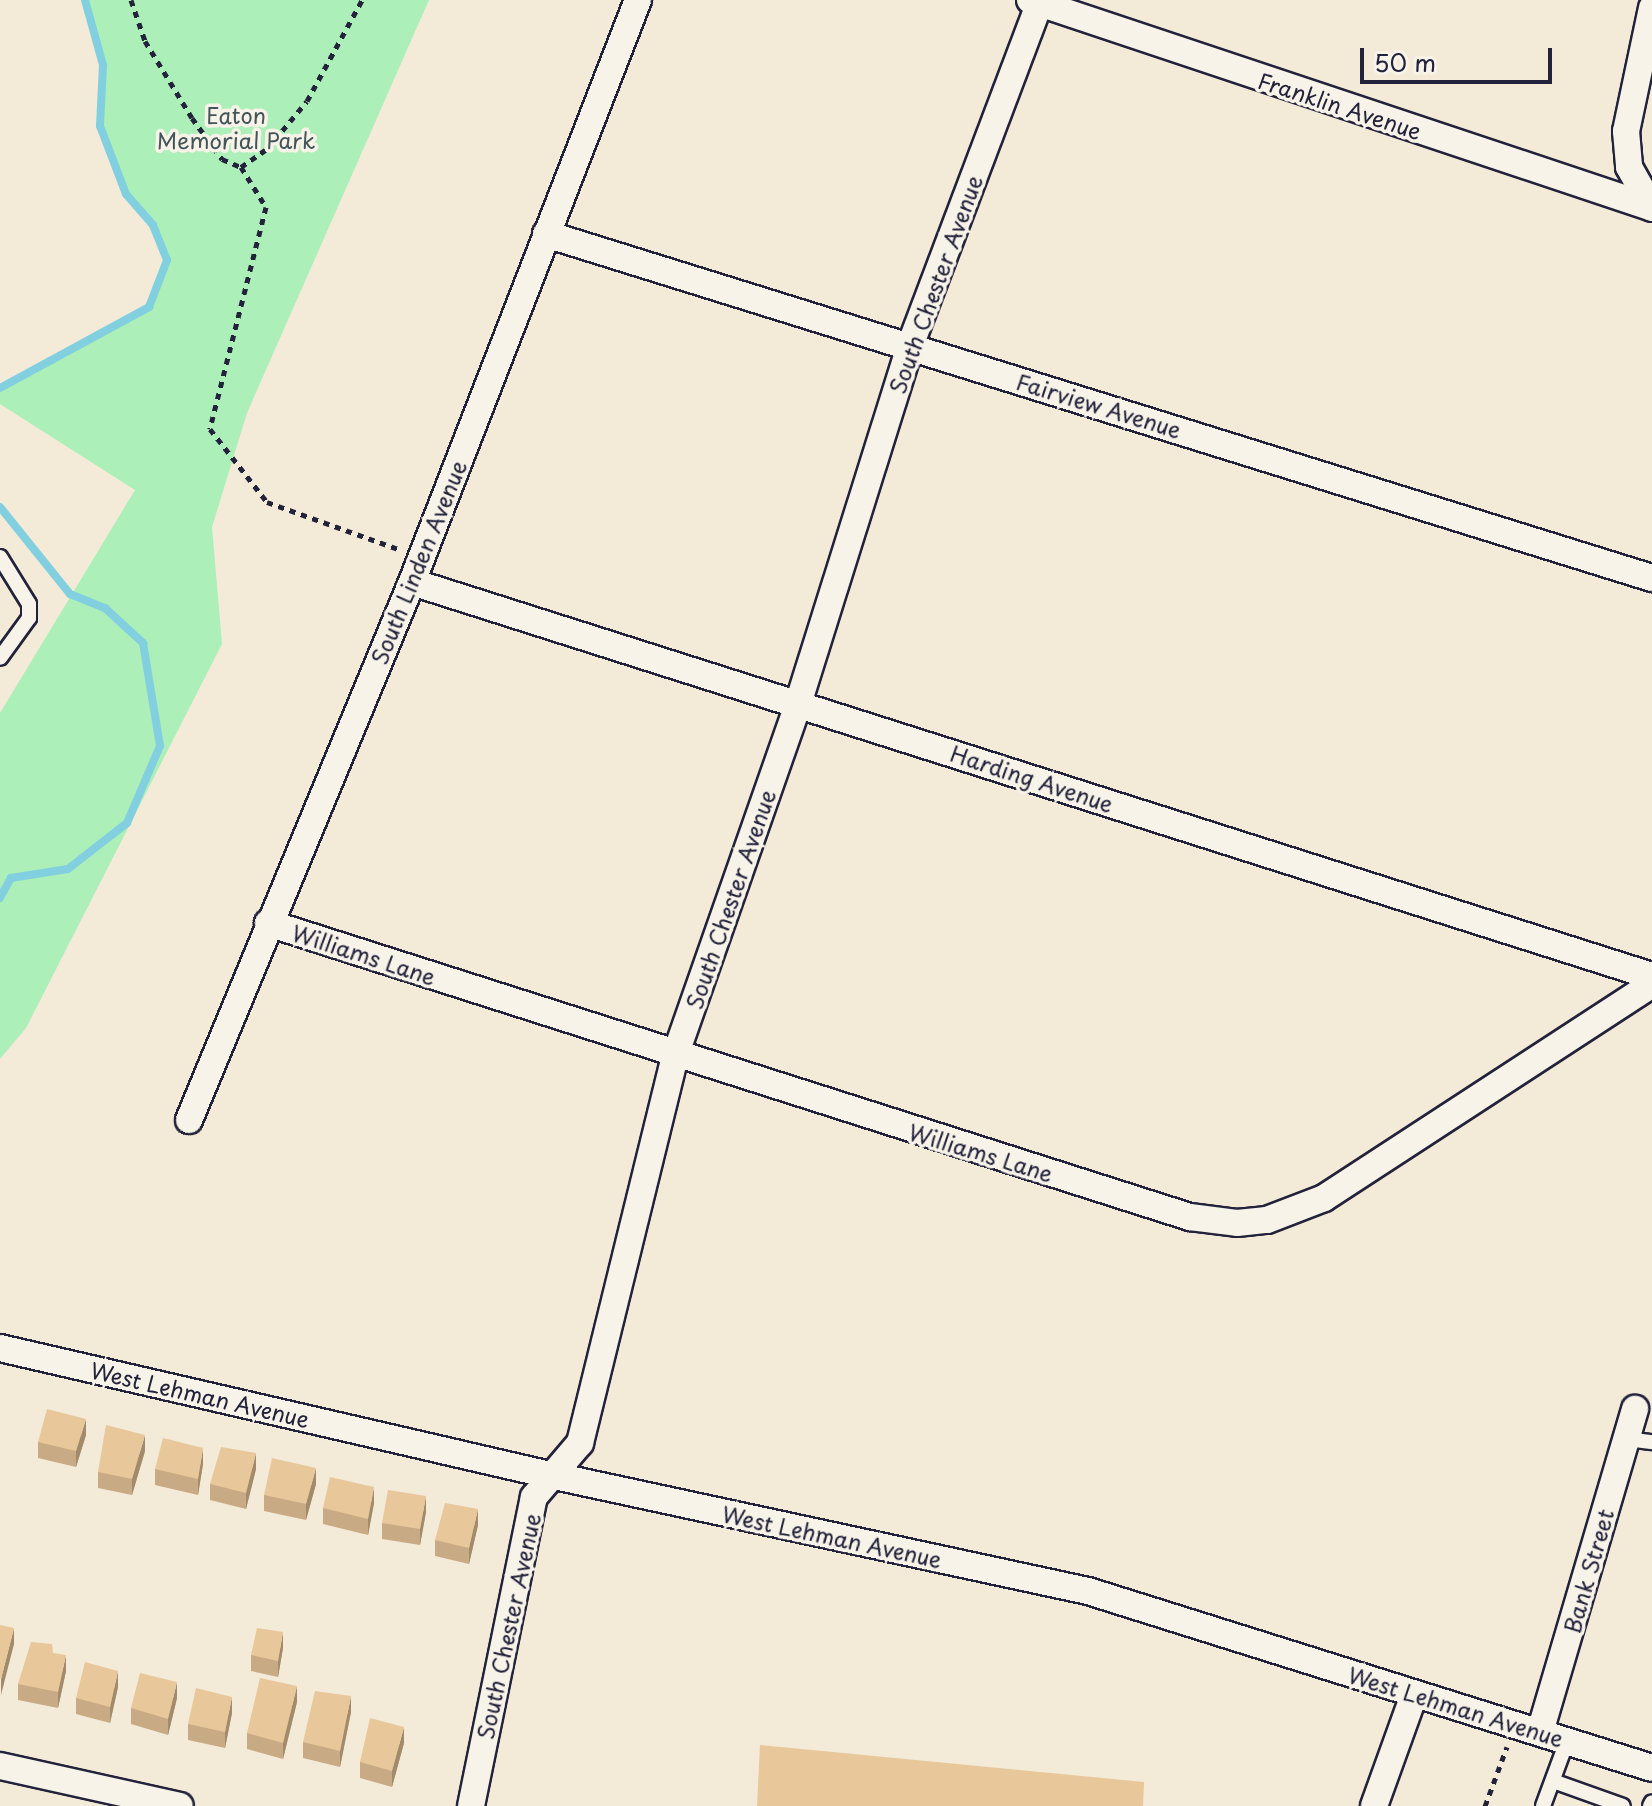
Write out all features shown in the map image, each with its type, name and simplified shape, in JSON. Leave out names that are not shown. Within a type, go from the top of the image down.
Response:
[{"type":"street","name":"South Linden Avenue","points":[[189,1120],[268,923],[412,582],[638,0]]},
{"type":"street","name":"Franklin Avenue","points":[[1037,1],[1651,207]]},
{"type":"street","name":"South Chester Avenue","points":[[471,1806],[534,1497],[580,1443],[675,1056],[798,704],[910,346],[1037,1]]},
{"type":"street","points":[[1651,207],[1629,167],[1626,131],[1652,8]]},
{"type":"street","name":"Fairview Avenue","points":[[546,234],[1652,578]]},
{"type":"street","name":"Harding Avenue","points":[[412,582],[1652,976]]},
{"type":"street","name":"Williams Lane","points":[[268,923],[675,1056],[1190,1217],[1237,1223],[1267,1220],[1324,1198],[1652,984]]},
{"type":"street","name":"West Lehman Avenue","points":[[0,1348],[550,1475],[1088,1591],[1652,1768]]},
{"type":"street","name":"Bank Street","points":[[1540,1732],[1639,1440],[1635,1409]]},
{"type":"street","points":[[1374,1806],[1414,1695]]},
{"type":"street","points":[[0,1766],[180,1806]]},
{"type":"lane","points":[[0,557],[29,604],[29,618],[0,658]]},
{"type":"lane","points":[[1543,1806],[1567,1741]]},
{"type":"lane","points":[[1553,1781],[1623,1806]]},
{"type":"path","points":[[131,0],[145,41],[192,118],[222,159],[241,167],[266,207],[210,429],[267,502],[421,558]]},
{"type":"path","points":[[241,167],[267,149],[307,101],[362,0]]},
{"type":"path","points":[[1485,1806],[1515,1725]]},
{"type":"green space","name":"Eaton Memorial Park","points":[[85,0],[429,0],[247,413],[212,527],[222,644],[26,1028],[0,1059],[0,713],[135,490],[0,404],[0,388],[149,307],[167,260],[153,225],[126,194],[100,126],[103,65]]},
{"type":"building","points":[[47,1409],[86,1419],[76,1451],[38,1442]]},
{"type":"building","points":[[106,1425],[145,1435],[132,1479],[98,1472]]},
{"type":"building","points":[[163,1438],[203,1448],[198,1479],[155,1469]]},
{"type":"building","points":[[221,1447],[256,1453],[246,1493],[210,1484]]},
{"type":"building","points":[[272,1458],[316,1468],[306,1504],[264,1495]]},
{"type":"building","points":[[330,1477],[374,1487],[368,1519],[323,1508]]},
{"type":"building","points":[[388,1490],[426,1496],[420,1529],[382,1523]]},
{"type":"building","points":[[445,1503],[478,1509],[469,1548],[435,1540]]},
{"type":"building","points":[[0,1625],[14,1628],[1,1679],[0,1678]]},
{"type":"building","points":[[257,1628],[283,1632],[278,1661],[251,1655]]},
{"type":"building","points":[[31,1642],[52,1644],[53,1653],[66,1655],[58,1692],[18,1684]]},
{"type":"building","points":[[85,1662],[118,1671],[110,1707],[76,1698]]},
{"type":"building","points":[[140,1673],[177,1682],[168,1719],[131,1708]]},
{"type":"building","points":[[260,1678],[297,1686],[283,1743],[247,1733]]},
{"type":"building","points":[[196,1688],[232,1697],[225,1732],[188,1724]]},
{"type":"building","points":[[315,1691],[351,1696],[340,1751],[303,1742]]},
{"type":"building","points":[[370,1718],[404,1727],[392,1771],[360,1762]]},
{"type":"building","points":[[760,1745],[1144,1782],[1143,1806],[757,1806]]},
{"type":"waterway","points":[[0,388],[149,307],[167,260],[153,225],[126,194],[100,126],[103,65],[85,0]]},
{"type":"waterway","points":[[0,507],[70,594],[105,608],[143,643],[160,746],[127,823],[68,869],[11,878],[0,898]]}]
